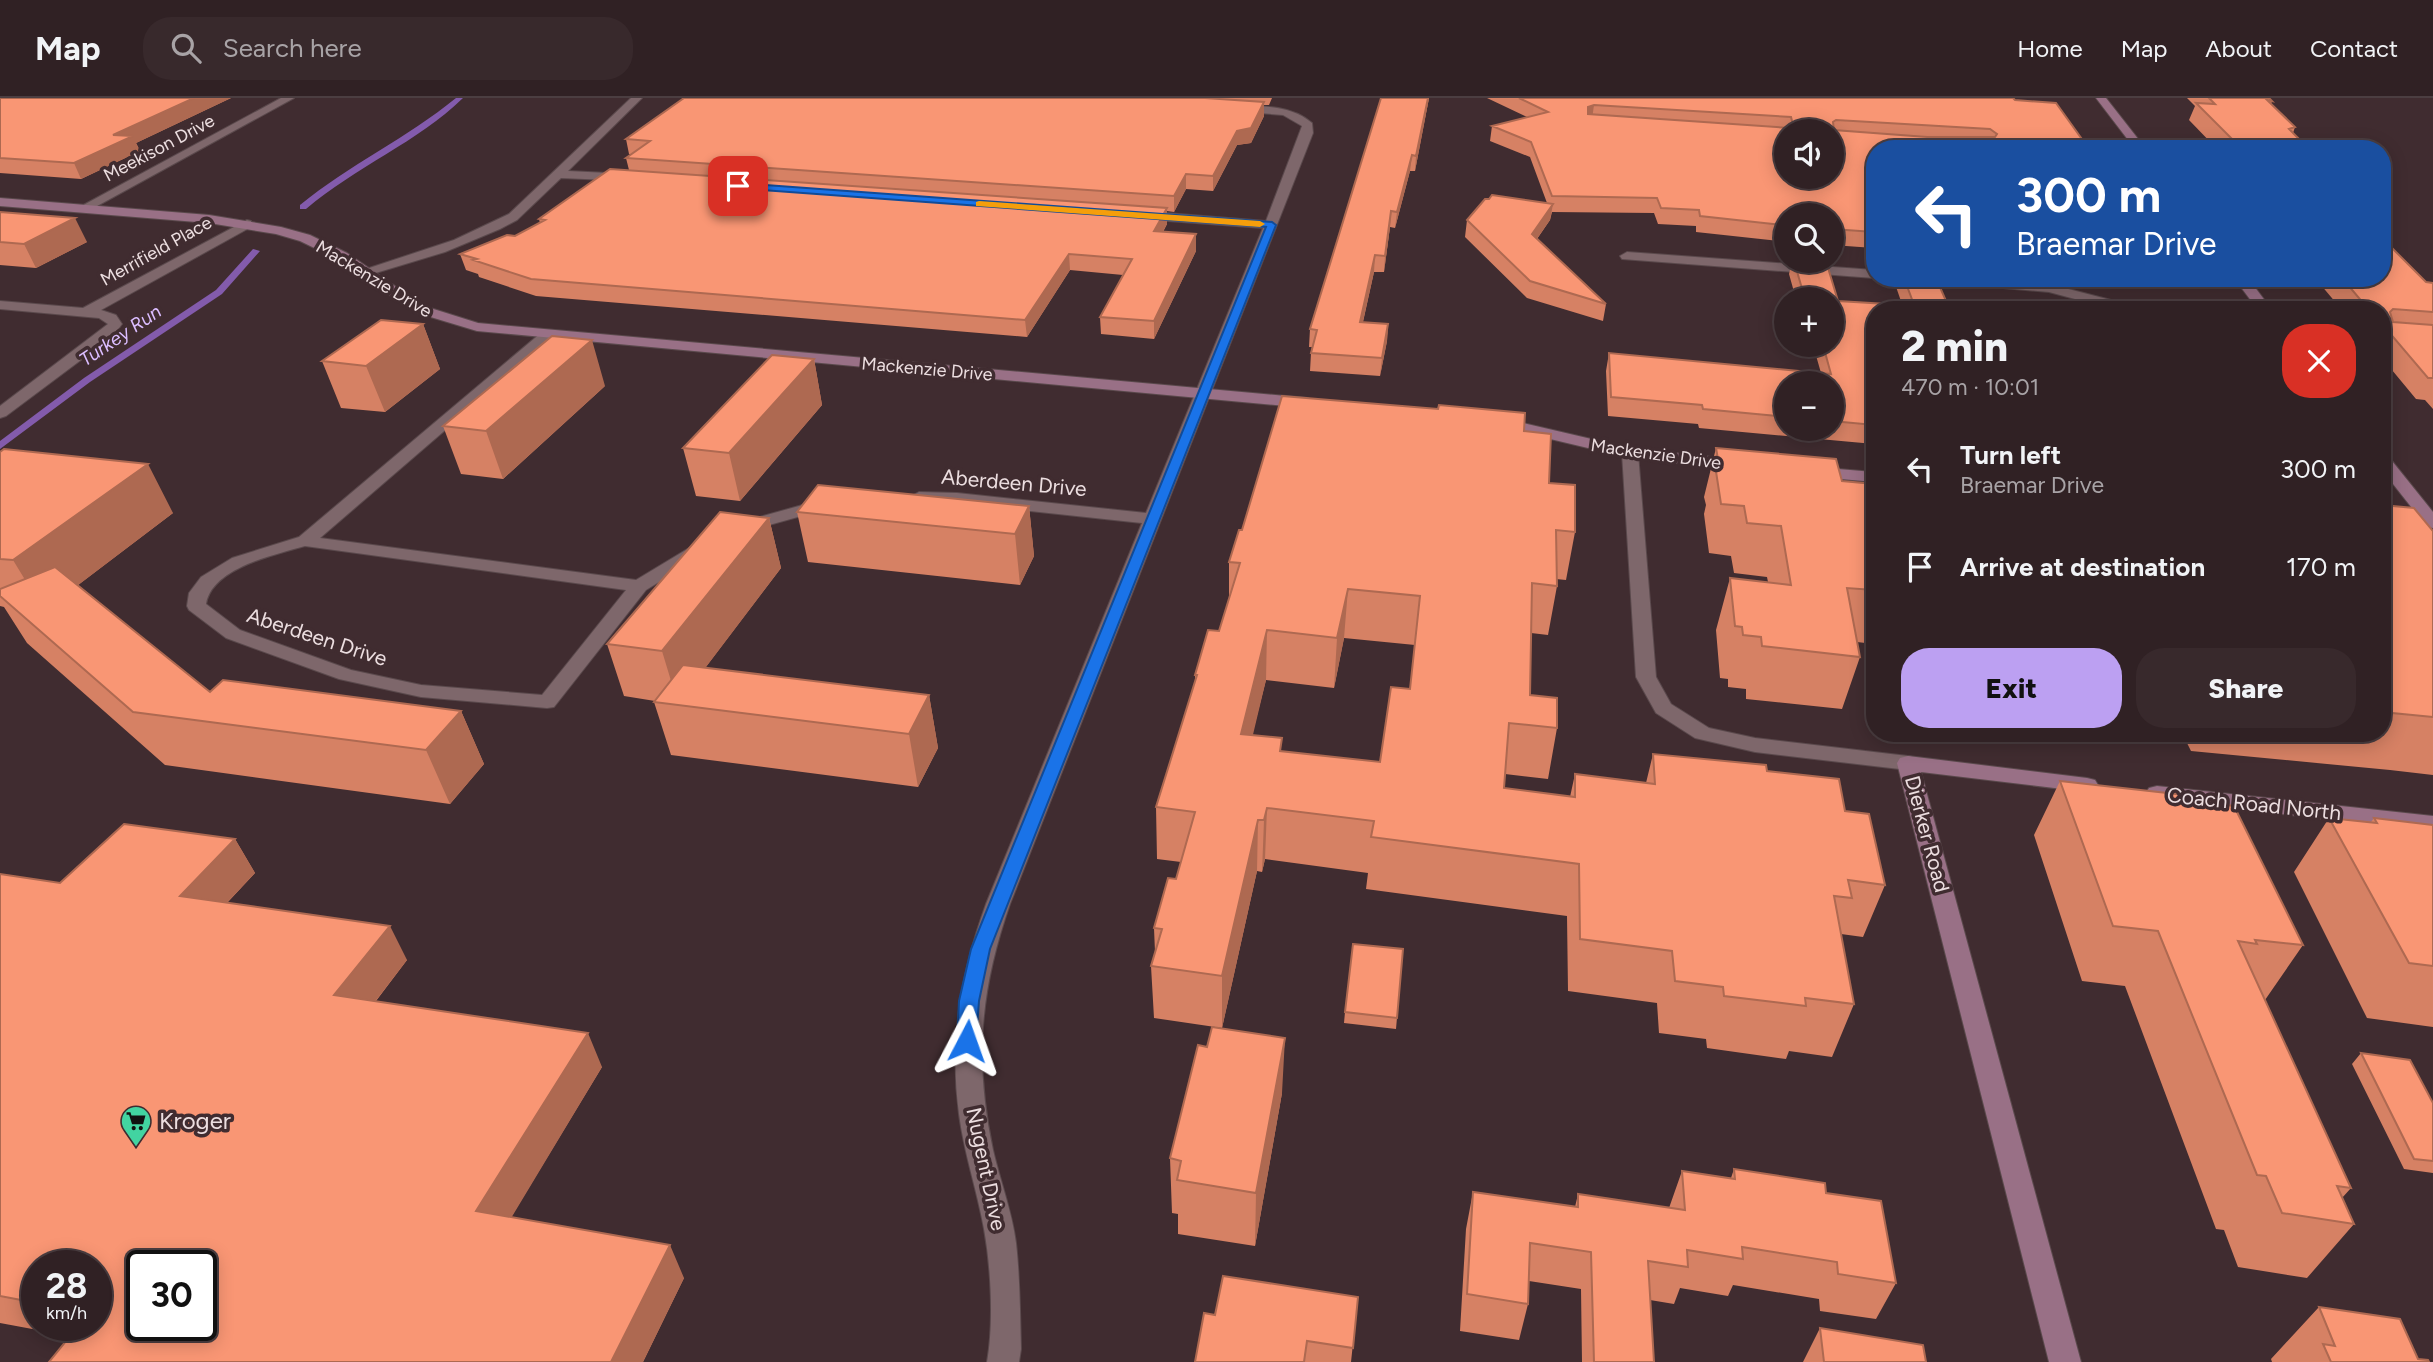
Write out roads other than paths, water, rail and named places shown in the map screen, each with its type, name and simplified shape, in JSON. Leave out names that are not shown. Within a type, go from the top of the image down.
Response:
[{"type":"street","name":"Meekison Drive","points":[[84,208],[289,98]]},
{"type":"street","points":[[364,272],[442,249],[491,230],[525,207],[600,131],[637,98]]},
{"type":"street","points":[[2101,98],[2134,140]]},
{"type":"street","name":"Nugent Drive","points":[[1003,1362],[1005,1349],[1001,1241],[978,1147],[965,1061],[969,1001],[985,938],[1307,133],[1308,125],[1302,118],[1274,111],[1218,107]]},
{"type":"street","points":[[560,174],[644,179]]},
{"type":"street","name":"Mackenzie Drive","points":[[0,202],[247,224],[305,238],[342,256],[419,309],[477,327],[1320,404]]},
{"type":"street","points":[[1130,215],[1272,225]]},
{"type":"street","name":"Merrifield Place","points":[[85,313],[247,224]]},
{"type":"street","points":[[1628,256],[1866,273]]},
{"type":"street","points":[[2038,287],[2099,301]]},
{"type":"street","name":"Merrifield Place","points":[[0,306],[85,313],[111,318],[115,324],[107,334],[0,413]]},
{"type":"street","name":"Aberdeen Drive","points":[[547,335],[305,541],[252,557],[215,575],[201,585],[195,596],[196,606],[233,634],[346,675],[421,691],[547,702],[639,586],[724,535],[794,511],[840,501]]},
{"type":"street","name":"Mackenzie Drive","points":[[1482,420],[1630,453],[1754,466]]},
{"type":"street","name":"Dierker Road","points":[[1630,453],[1646,677],[1662,708],[1702,733],[1755,745],[1908,763],[2065,1362]]},
{"type":"street","points":[[1793,470],[1866,476]]},
{"type":"street","points":[[2391,470],[2433,524]]},
{"type":"street","name":"Aberdeen Drive","points":[[900,497],[957,498],[1152,519]]},
{"type":"street","points":[[2407,524],[2433,524]]},
{"type":"street","name":"Aberdeen Drive","points":[[305,541],[639,586]]},
{"type":"street","points":[[1908,763],[2112,788]]},
{"type":"street","name":"Coach Road North","points":[[2138,791],[2433,824]]},
{"type":"waterway","name":"Turkey Run","points":[[303,207],[341,178],[422,127],[460,98]]},
{"type":"waterway","name":"Turkey Run","points":[[0,446],[87,380],[219,292],[256,251]]},
{"type":"place","name":"Kroger","points":[[136,1148]]}]
